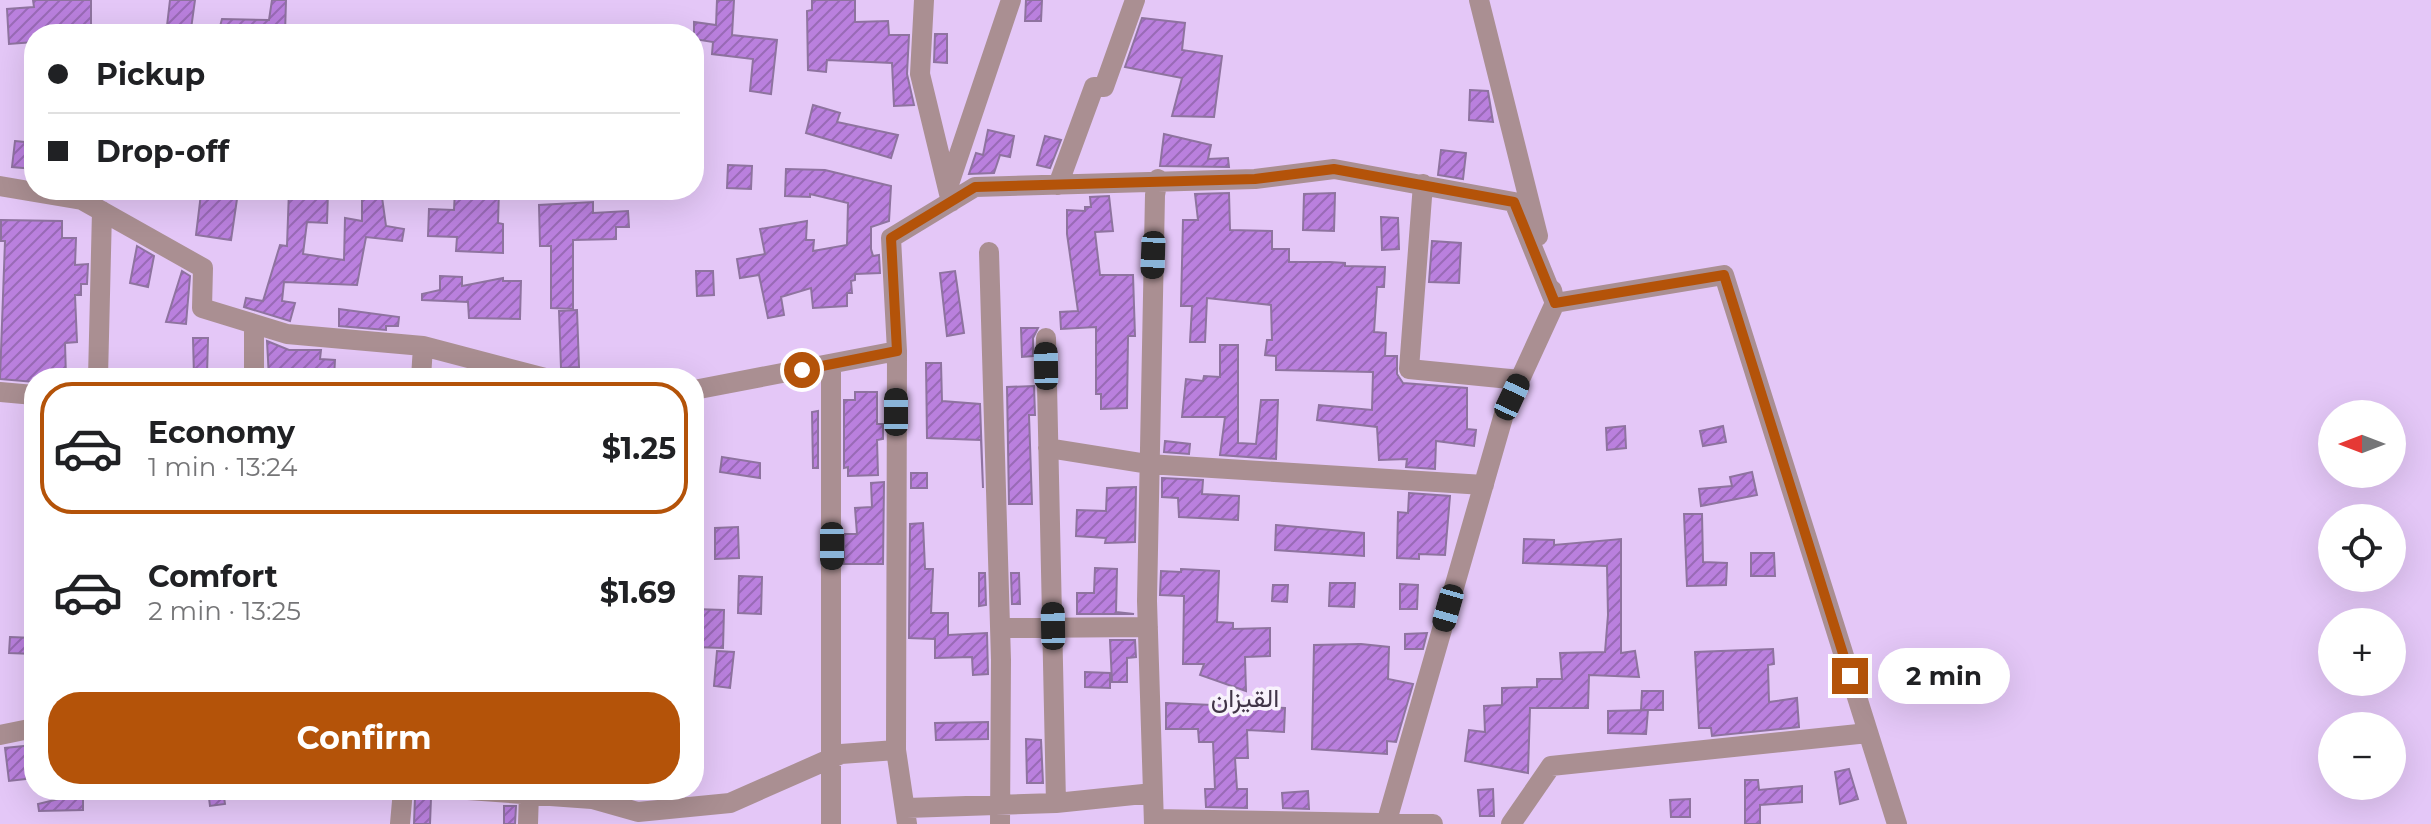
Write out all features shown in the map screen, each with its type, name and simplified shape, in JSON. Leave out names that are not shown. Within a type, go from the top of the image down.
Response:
[{"type":"street","points":[[924,0],[920,74],[949,194]]},
{"type":"street","points":[[949,194],[1011,0]]},
{"type":"street","points":[[1058,185],[1094,87],[1104,87],[1135,0]]},
{"type":"street","points":[[1386,823],[1504,414],[1555,303],[1479,0]]},
{"type":"street","points":[[1153,793],[1056,803],[1000,815],[907,816],[896,750],[897,351],[891,238],[949,194],[975,187],[1158,179],[1255,179],[1334,169],[1514,202],[1555,303]]},
{"type":"street","points":[[1158,179],[1148,464],[1148,627],[1154,821],[1433,824]]},
{"type":"street","points":[[1423,184],[1409,369],[1520,380]]},
{"type":"street","points":[[0,186],[24,190]]},
{"type":"street","points":[[82,200],[203,268],[202,308],[287,334],[423,346],[507,368]]},
{"type":"street","points":[[98,368],[102,211]]},
{"type":"street","points":[[989,252],[1000,628],[1000,815]]},
{"type":"street","points":[[1555,303],[1724,275],[1897,824]]},
{"type":"street","points":[[254,324],[254,368]]},
{"type":"street","points":[[1046,338],[1056,803]]},
{"type":"street","points":[[422,368],[423,346]]},
{"type":"street","points":[[704,388],[897,351]]},
{"type":"street","points":[[831,364],[831,824]]},
{"type":"street","points":[[0,392],[24,394]]},
{"type":"street","points":[[1048,448],[1148,464],[1484,485]]},
{"type":"street","points":[[1000,628],[1148,627]]},
{"type":"street","points":[[0,735],[24,730]]},
{"type":"street","points":[[1511,824],[1551,766],[1868,733]]},
{"type":"street","points":[[607,800],[638,812],[730,803],[841,754],[896,750]]},
{"type":"street","points":[[400,824],[402,800]]},
{"type":"street","points":[[528,824],[529,800]]},
{"type":"building","points":[[33,0],[91,0],[91,24],[24,24],[24,43],[9,44],[7,9],[34,7]]},
{"type":"building","points":[[170,0],[195,0],[192,24],[167,24]]},
{"type":"building","points":[[272,0],[286,0],[285,24],[221,24],[222,19],[269,20]]},
{"type":"building","points":[[717,0],[734,0],[732,35],[777,40],[771,94],[750,91],[753,59],[712,54],[713,42],[704,41],[704,24],[694,22],[716,25]]},
{"type":"building","points":[[812,0],[855,0],[855,22],[888,21],[889,35],[909,35],[907,74],[914,105],[894,106],[892,63],[827,60],[826,72],[808,70],[807,11],[812,10]]},
{"type":"building","points":[[1026,0],[1042,0],[1041,21],[1025,21]]},
{"type":"building","points":[[1142,18],[1185,23],[1182,50],[1222,56],[1214,117],[1172,116],[1182,78],[1125,67]]},
{"type":"building","points":[[935,34],[947,34],[947,63],[934,62]]},
{"type":"building","points":[[1470,90],[1488,91],[1493,122],[1469,120]]},
{"type":"building","points":[[813,105],[840,113],[837,122],[898,135],[891,158],[806,133]]},
{"type":"building","points":[[988,130],[1014,136],[1010,157],[1000,155],[994,173],[969,174],[976,153],[983,155]]},
{"type":"building","points":[[1164,134],[1211,145],[1208,159],[1228,158],[1229,167],[1160,166]]},
{"type":"building","points":[[1045,136],[1061,140],[1050,168],[1037,165]]},
{"type":"building","points":[[15,141],[24,142],[24,168],[12,167]]},
{"type":"building","points":[[1441,150],[1466,153],[1463,179],[1438,175]]},
{"type":"building","points":[[728,165],[752,166],[751,189],[727,188]]},
{"type":"building","points":[[786,169],[825,170],[891,186],[889,221],[871,227],[871,249],[873,256],[879,255],[880,273],[855,274],[855,280],[851,281],[852,293],[847,293],[847,306],[813,308],[811,288],[781,297],[784,315],[768,318],[759,275],[740,278],[737,259],[765,254],[760,229],[807,221],[806,240],[814,240],[813,251],[847,245],[848,203],[810,194],[810,197],[785,196]]},
{"type":"building","points":[[1229,193],[1230,230],[1272,231],[1272,249],[1289,249],[1289,262],[1385,267],[1384,287],[1377,287],[1374,332],[1386,333],[1385,356],[1397,356],[1397,374],[1403,383],[1467,388],[1467,429],[1476,430],[1474,446],[1436,441],[1435,469],[1406,467],[1407,459],[1379,460],[1377,427],[1317,420],[1319,405],[1372,410],[1373,372],[1276,370],[1276,356],[1265,355],[1267,340],[1272,340],[1271,305],[1207,298],[1205,342],[1190,342],[1192,306],[1181,306],[1183,220],[1198,220],[1195,194]]},
{"type":"building","points":[[1335,193],[1334,231],[1303,230],[1304,194]]},
{"type":"building","points":[[1109,196],[1113,231],[1095,232],[1100,275],[1133,275],[1135,336],[1128,336],[1127,408],[1101,409],[1101,394],[1096,394],[1096,327],[1061,329],[1060,312],[1078,311],[1067,234],[1067,210],[1085,211],[1085,207],[1091,207],[1090,197]]},
{"type":"building","points":[[200,200],[237,200],[231,240],[196,235]]},
{"type":"building","points":[[289,200],[328,200],[327,223],[307,222],[303,254],[344,260],[345,218],[362,221],[362,200],[382,200],[386,226],[404,229],[402,241],[366,237],[357,285],[284,282],[282,301],[295,303],[290,321],[244,307],[246,298],[263,301],[280,245],[287,246]]},
{"type":"building","points":[[454,200],[499,200],[498,223],[503,224],[503,253],[456,251],[457,237],[428,236],[429,209],[454,210]]},
{"type":"building","points":[[593,202],[593,213],[628,211],[629,227],[616,227],[616,239],[573,240],[573,309],[551,308],[551,246],[540,246],[539,205]]},
{"type":"building","points":[[1381,217],[1398,218],[1399,249],[1382,250]]},
{"type":"building","points":[[1,220],[62,221],[62,238],[76,238],[75,265],[88,264],[87,284],[81,284],[81,295],[75,295],[77,342],[65,343],[66,368],[24,368],[24,381],[0,379],[5,241],[1,241]]},
{"type":"building","points":[[1432,241],[1461,243],[1459,283],[1429,282]]},
{"type":"building","points":[[137,246],[154,256],[148,287],[130,283]]},
{"type":"building","points":[[182,271],[190,276],[186,324],[166,322]]},
{"type":"building","points":[[696,271],[713,271],[714,295],[697,296]]},
{"type":"building","points":[[955,271],[964,333],[947,336],[940,273]]},
{"type":"building","points":[[440,276],[462,277],[462,286],[503,278],[503,281],[521,281],[520,319],[469,318],[468,302],[422,300],[422,294],[440,290]]},
{"type":"building","points":[[339,309],[399,317],[398,326],[386,326],[386,330],[339,326]]},
{"type":"building","points":[[577,310],[579,367],[561,368],[559,311]]},
{"type":"building","points":[[1021,328],[1038,328],[1033,338],[1033,356],[1022,357]]},
{"type":"building","points":[[193,338],[208,338],[207,368],[194,368]]},
{"type":"building","points":[[267,341],[289,350],[321,350],[320,359],[335,360],[335,368],[268,368]]},
{"type":"building","points":[[1220,345],[1238,345],[1238,443],[1256,444],[1261,400],[1278,400],[1276,459],[1220,455],[1225,417],[1182,417],[1186,379],[1203,381],[1204,376],[1220,377]]},
{"type":"building","points":[[926,363],[941,363],[942,401],[980,404],[983,488],[981,440],[927,438]]},
{"type":"building","points":[[1034,386],[1035,415],[1029,415],[1032,504],[1009,504],[1007,387]]},
{"type":"building","points":[[855,392],[877,392],[877,424],[883,424],[883,439],[877,440],[878,475],[848,476],[848,467],[844,468],[844,400],[855,400]]},
{"type":"building","points":[[818,411],[818,468],[813,468],[812,412]]},
{"type":"building","points":[[1625,426],[1626,448],[1607,450],[1606,428]]},
{"type":"building","points":[[1723,426],[1726,442],[1703,446],[1700,431]]},
{"type":"building","points":[[1165,441],[1190,444],[1189,454],[1164,452]]},
{"type":"building","points":[[722,457],[760,463],[760,478],[720,472]]},
{"type":"building","points":[[1752,472],[1757,495],[1701,506],[1699,489],[1732,486],[1730,477]]},
{"type":"building","points":[[911,473],[927,473],[927,488],[911,488]]},
{"type":"building","points":[[1162,478],[1203,480],[1202,494],[1239,496],[1238,520],[1179,517],[1178,498],[1162,497]]},
{"type":"building","points":[[884,482],[883,564],[844,564],[844,534],[857,534],[855,508],[872,507],[871,483]]},
{"type":"building","points":[[1136,487],[1135,542],[1105,543],[1106,538],[1076,536],[1077,510],[1106,511],[1107,488]]},
{"type":"building","points":[[1409,493],[1450,496],[1445,555],[1419,554],[1419,559],[1397,558],[1398,512],[1408,513]]},
{"type":"building","points":[[1684,514],[1702,514],[1703,562],[1727,563],[1726,585],[1687,586]]},
{"type":"building","points":[[923,523],[925,569],[933,569],[931,613],[948,613],[948,635],[987,633],[988,674],[973,675],[972,657],[935,658],[935,639],[909,638],[910,524]]},
{"type":"building","points":[[1276,525],[1364,533],[1364,556],[1275,550]]},
{"type":"building","points":[[738,527],[739,558],[715,559],[715,528]]},
{"type":"building","points":[[1524,539],[1554,540],[1554,545],[1621,539],[1621,653],[1635,651],[1639,677],[1589,675],[1588,708],[1530,708],[1528,773],[1465,761],[1469,730],[1485,732],[1484,706],[1502,705],[1502,688],[1537,687],[1537,679],[1562,679],[1560,653],[1605,652],[1608,615],[1607,566],[1523,563]]},
{"type":"building","points":[[1751,553],[1774,553],[1775,576],[1751,576]]},
{"type":"building","points":[[1095,568],[1117,569],[1116,612],[1134,614],[1077,614],[1077,593],[1094,593]]},
{"type":"building","points":[[1181,569],[1219,571],[1217,622],[1233,623],[1233,629],[1270,628],[1270,656],[1245,657],[1246,691],[1200,675],[1204,664],[1183,664],[1184,596],[1160,595],[1161,571],[1181,572]]},
{"type":"building","points":[[979,573],[985,573],[986,605],[979,606]]},
{"type":"building","points":[[1011,573],[1019,573],[1020,604],[1012,604]]},
{"type":"building","points":[[739,576],[762,577],[761,614],[738,613]]},
{"type":"building","points":[[1330,583],[1355,583],[1354,607],[1329,606]]},
{"type":"building","points":[[1400,584],[1418,585],[1417,609],[1400,609]]},
{"type":"building","points":[[1273,585],[1288,585],[1287,602],[1272,601]]},
{"type":"building","points":[[704,609],[724,610],[723,648],[704,647]]},
{"type":"building","points":[[1427,633],[1423,649],[1405,649],[1405,634]]},
{"type":"building","points":[[10,637],[24,638],[24,654],[9,653]]},
{"type":"building","points":[[1110,640],[1135,640],[1136,657],[1127,658],[1127,682],[1112,682]]},
{"type":"building","points":[[1314,645],[1389,647],[1388,679],[1413,684],[1396,742],[1387,741],[1387,754],[1312,749]]},
{"type":"building","points":[[1773,649],[1774,664],[1768,665],[1769,702],[1797,698],[1799,727],[1712,736],[1711,728],[1699,728],[1695,652]]},
{"type":"building","points":[[717,651],[734,652],[730,688],[714,686]]},
{"type":"building","points":[[1085,672],[1110,673],[1110,688],[1085,687]]},
{"type":"building","points":[[1642,691],[1663,691],[1663,710],[1641,710]]},
{"type":"building","points":[[1166,703],[1285,708],[1284,732],[1247,730],[1248,758],[1235,758],[1237,789],[1247,789],[1247,808],[1206,807],[1205,789],[1215,789],[1213,742],[1199,742],[1198,729],[1166,729]]},
{"type":"building","points":[[1648,710],[1646,734],[1608,733],[1608,711]]},
{"type":"building","points":[[988,722],[988,739],[936,740],[935,723]]},
{"type":"building","points":[[1026,739],[1041,740],[1043,783],[1027,783]]},
{"type":"building","points":[[24,746],[24,779],[9,781],[5,748]]},
{"type":"building","points":[[1849,769],[1858,799],[1840,804],[1835,772]]},
{"type":"building","points":[[1745,780],[1758,780],[1759,790],[1802,786],[1802,802],[1760,805],[1760,824],[1745,824]]},
{"type":"building","points":[[1493,789],[1494,816],[1480,816],[1478,790]]},
{"type":"building","points":[[1308,791],[1309,809],[1283,808],[1282,793]]},
{"type":"building","points":[[1690,799],[1690,817],[1671,817],[1670,800]]},
{"type":"building","points":[[54,800],[83,800],[83,810],[39,811],[38,804]]},
{"type":"building","points":[[209,800],[224,800],[225,804],[210,806]]},
{"type":"building","points":[[415,800],[431,800],[430,824],[414,824]]},
{"type":"building","points":[[504,806],[516,806],[515,824],[504,824]]},
{"type":"district","name":"القيزان","points":[[1245,698]]},
{"type":"route","points":[[802,370],[897,351],[891,238],[975,187],[1158,179],[1255,179],[1334,169],[1514,202],[1555,303],[1724,275],[1850,676]]}]
